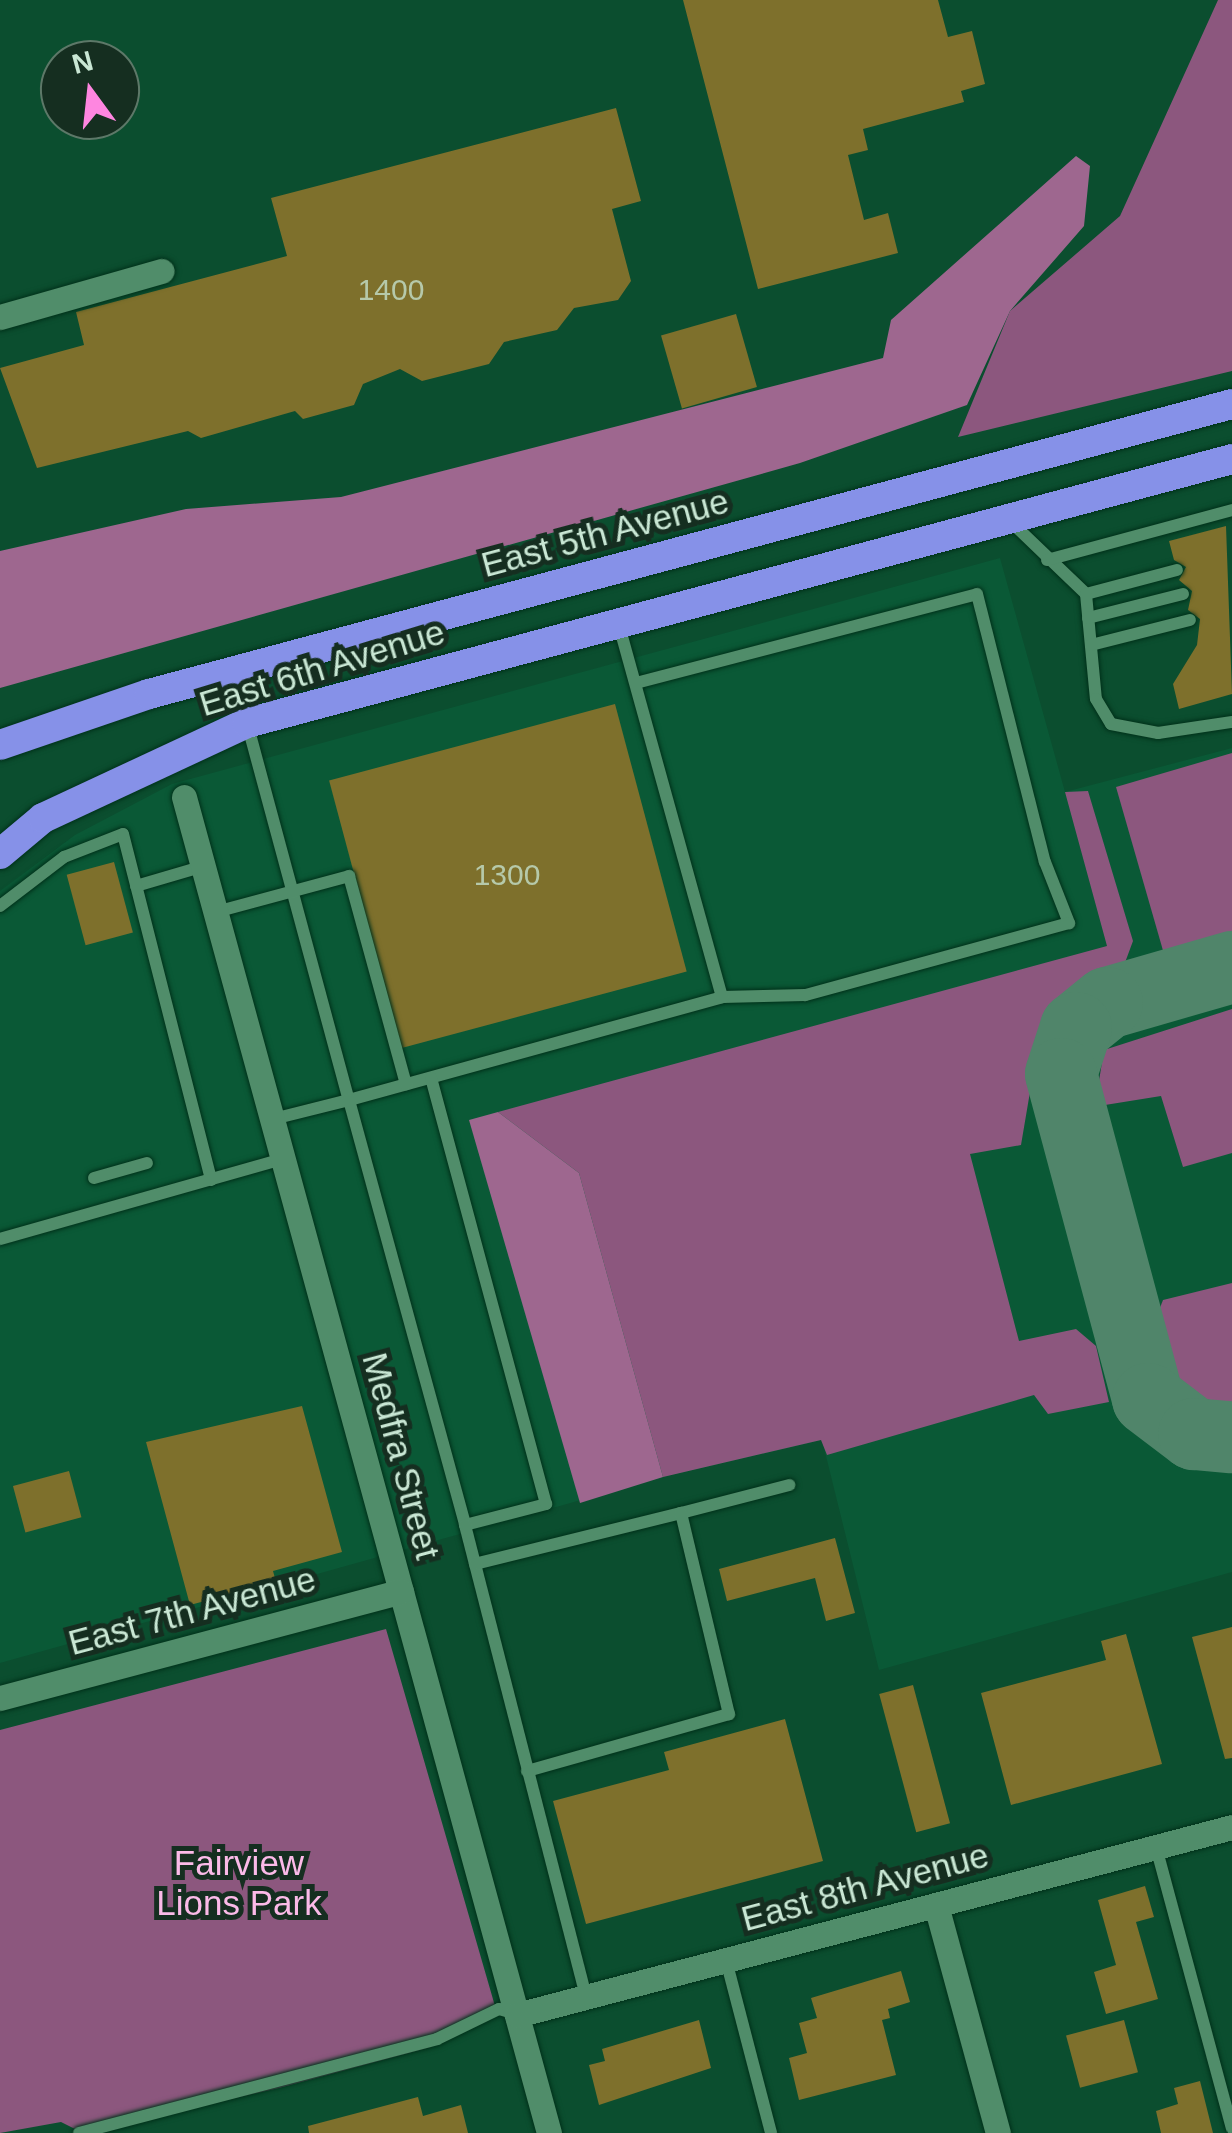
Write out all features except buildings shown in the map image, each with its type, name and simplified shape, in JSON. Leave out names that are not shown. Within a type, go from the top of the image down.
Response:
[{"type":"highway","name":"East 5th Avenue","points":[[0,745],[148,694],[1232,404]]},
{"type":"highway","points":[[624,621],[1232,459]]},
{"type":"highway","name":"East 6th Avenue","points":[[0,854],[42,818],[247,723],[624,621]]},
{"type":"street","points":[[0,317],[162,271]]},
{"type":"street","name":"Medfra Street","points":[[184,796],[549,2133]]},
{"type":"street","name":"East 7th Avenue","points":[[0,1698],[401,1592]]},
{"type":"street","name":"East 8th Avenue","points":[[517,2015],[1232,1827]]},
{"type":"street","points":[[936,1905],[998,2133]]},
{"type":"lane","points":[[1046,560],[1232,510]]},
{"type":"lane","points":[[1009,519],[1046,560],[1086,594],[1096,699],[1110,724],[1158,732],[1232,722]]},
{"type":"lane","points":[[1086,594],[1176,570]]},
{"type":"lane","points":[[273,1119],[722,997],[805,994],[1069,924],[1045,862],[977,594],[636,684]]},
{"type":"lane","points":[[1088,618],[1183,594]]},
{"type":"lane","points":[[1091,645],[1190,620]]},
{"type":"lane","points":[[624,621],[636,684],[722,997]]},
{"type":"lane","points":[[247,723],[465,1525],[586,1996]]},
{"type":"lane","points":[[0,906],[64,857],[122,834],[211,1180]]},
{"type":"lane","points":[[136,886],[204,866]]},
{"type":"lane","points":[[216,912],[349,876],[406,1084]]},
{"type":"lane","points":[[431,1078],[546,1504],[465,1525]]},
{"type":"lane","points":[[0,1239],[284,1158]]},
{"type":"lane","points":[[94,1178],[147,1162]]},
{"type":"lane","points":[[474,1564],[789,1485]]},
{"type":"lane","points":[[527,1771],[729,1714],[680,1513]]},
{"type":"lane","points":[[1156,1847],[1232,2128]]},
{"type":"lane","points":[[726,1960],[771,2133]]},
{"type":"lane","points":[[79,2133],[437,2039],[499,2009],[517,2015]]},
{"type":"shaded area","points":[[1076,156],[1090,166],[1084,226],[1010,311],[967,405],[800,463],[0,688],[0,551],[186,509],[341,497],[883,358],[891,320]]},
{"type":"shaded area","points":[[1000,558],[1065,792],[1232,748],[1232,1572],[879,1670],[822,1440],[663,1477],[0,1663],[0,891],[75,835],[172,784]]},
{"type":"shaded area","points":[[498,1112],[579,1173],[663,1477],[580,1503],[469,1120]]},
{"type":"green space","points":[[1218,0],[1232,0],[1232,371],[958,437],[1010,311],[1120,216]]},
{"type":"green space","points":[[1232,753],[1232,935],[1164,954],[1116,787]]},
{"type":"green space","points":[[1088,791],[1133,941],[1123,968],[1060,1001],[1040,1033],[1021,1145],[970,1154],[1019,1341],[1076,1329],[1096,1346],[1109,1402],[1048,1414],[1034,1395],[827,1455],[821,1440],[663,1477],[579,1173],[498,1112],[1107,946],[1065,792]]},
{"type":"green space","points":[[1232,1009],[1232,1153],[1183,1167],[1161,1096],[1105,1105],[1098,1087],[1104,1050]]},
{"type":"green space","points":[[1232,1283],[1232,1405],[1196,1397],[1179,1382],[1156,1318],[1163,1300]]},
{"type":"green space","name":"Fairview Lions Park","points":[[386,1629],[497,2013],[431,2047],[279,2088],[83,2133],[61,2122],[0,2133],[0,1730]]},
{"type":"taxiway","points":[[1232,967],[1107,1003],[1076,1028],[1061,1074],[1148,1399],[1194,1434],[1232,1437]]}]
